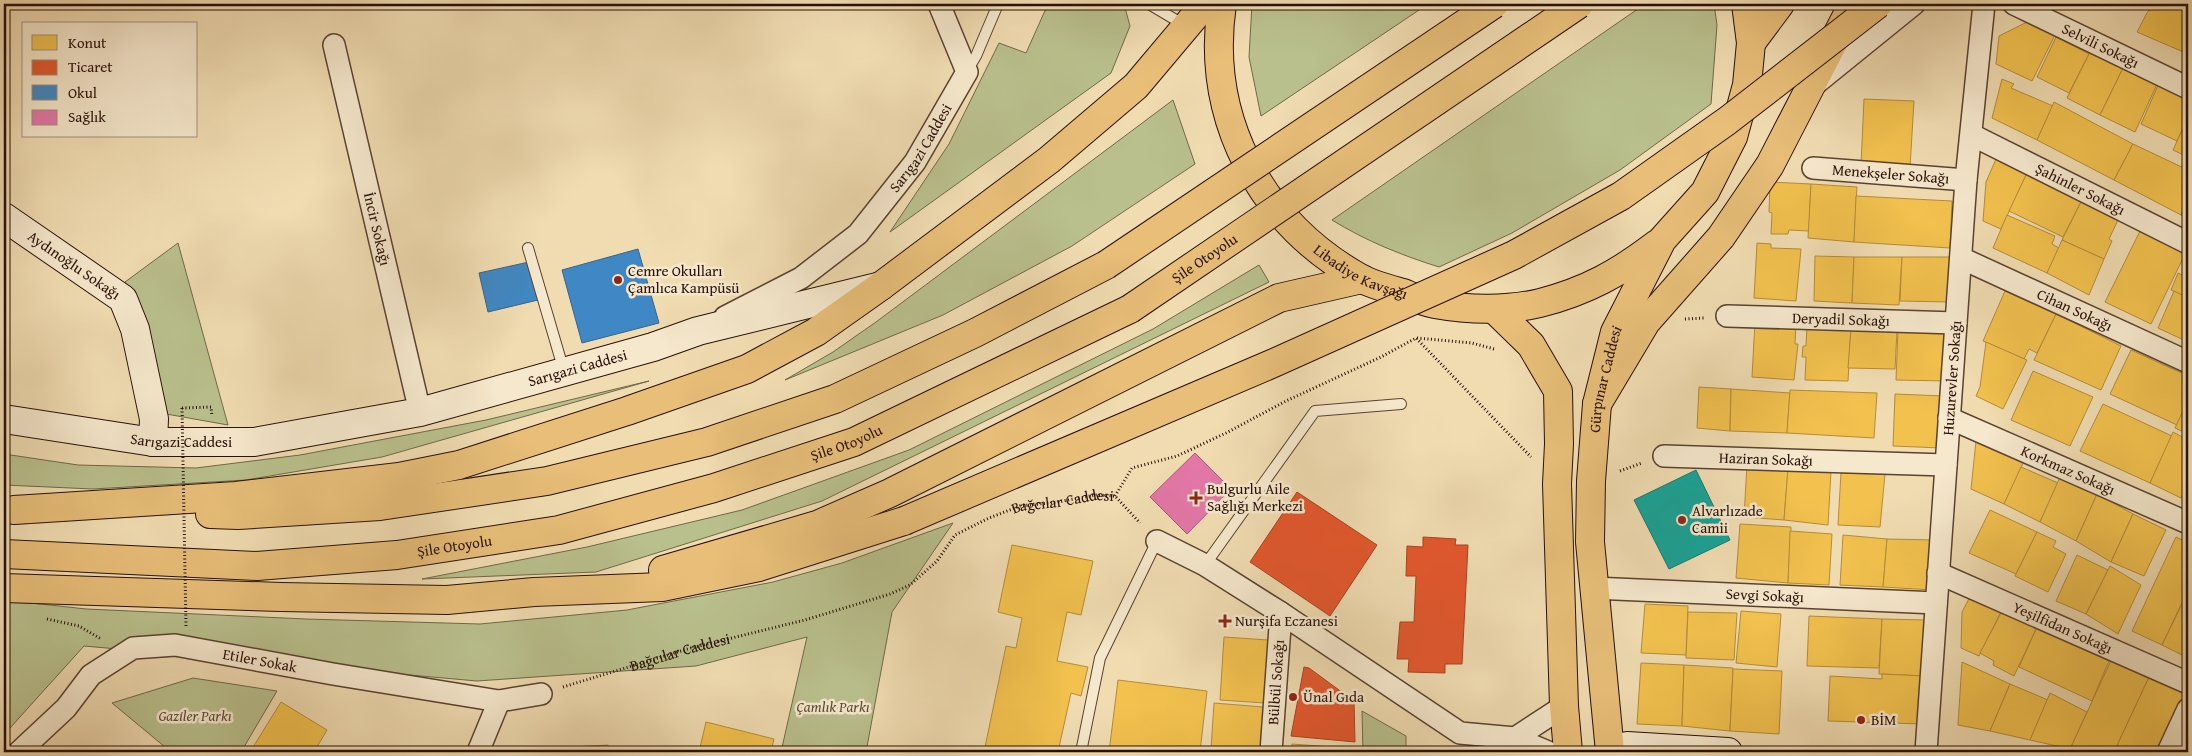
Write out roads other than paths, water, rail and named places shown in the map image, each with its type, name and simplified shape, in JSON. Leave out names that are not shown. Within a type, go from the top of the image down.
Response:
[{"type":"main road","points":[[9,509],[236,496],[399,477],[459,465],[627,411],[747,369],[816,332],[881,286],[1049,160],[1136,86],[1205,4]]},
{"type":"main road","name":"Libadiye Kavşağı","points":[[1222,4],[1218,30],[1220,80],[1232,130],[1254,178],[1287,222],[1327,258],[1362,279],[1434,304],[1494,309],[1539,303],[1584,289],[1626,268],[1662,240]]},
{"type":"main road","points":[[9,509],[248,514],[380,506],[546,481],[708,442],[834,399],[975,333],[1106,265],[1494,4]]},
{"type":"main road","name":"Şile Otoyolu","points":[[4,554],[257,566],[397,555],[559,530],[714,488],[854,442],[1130,309],[1580,4]]},
{"type":"main road","points":[[1746,4],[1750,43]]},
{"type":"main road","points":[[1750,43],[1780,4]]},
{"type":"main road","points":[[1597,404],[1646,322],[1721,237],[1770,165],[1853,4]]},
{"type":"main road","points":[[4,588],[447,600],[534,592],[662,587],[759,567],[904,521],[1294,355],[1514,255],[1621,196],[1727,121],[1878,4]]},
{"type":"main road","name":"Gürpınar Caddesi","points":[[1610,752],[1590,542],[1591,481],[1597,404],[1615,332],[1662,240],[1705,192],[1733,137],[1748,85],[1750,43]]},
{"type":"main road","name":"Aydınoğlu Sokağı","points":[[4,217],[123,299],[135,329],[154,419],[153,442]]},
{"type":"main road","points":[[534,592],[659,571],[817,525],[890,493],[1279,298],[1362,279]]},
{"type":"main road","points":[[698,331],[881,286]]},
{"type":"main road","points":[[1494,309],[1531,345],[1558,391],[1560,444],[1557,484],[1564,706],[1568,752]]},
{"type":"main road","name":"Sarıgazi Caddesi","points":[[4,419],[153,442],[254,442],[420,412],[653,348],[698,331]]},
{"type":"main road","points":[[1623,752],[1627,746],[1728,752]]},
{"type":"street","points":[[939,4],[967,72]]},
{"type":"street","points":[[1810,88],[1914,4]]},
{"type":"street","name":"Huzurevler Sokağı","points":[[1926,752],[1966,180],[1984,4]]},
{"type":"street","name":"Selvili Sokağı","points":[[2014,4],[2188,88]]},
{"type":"street","name":"İncir Sokağı","points":[[334,44],[420,412]]},
{"type":"street","name":"Sarıgazi Caddesi","points":[[698,331],[801,278],[858,234],[915,162],[967,72]]},
{"type":"street","name":"Şahinler Sokağı","points":[[1972,135],[2188,244]]},
{"type":"street","name":"Menekşeler Sokağı","points":[[1813,168],[1966,180]]},
{"type":"street","name":"Cihan Sokağı","points":[[1962,258],[2188,362]]},
{"type":"street","name":"Deryadil Sokağı","points":[[1727,316],[1956,323]]},
{"type":"street","name":"Korkmaz Sokağı","points":[[1949,418],[2188,523]]},
{"type":"street","name":"Haziran Sokağı","points":[[1664,456],[1946,465]]},
{"type":"street","points":[[1157,540],[1205,565],[1281,613],[1460,733],[1515,738],[1548,752]]},
{"type":"street","name":"Yeşilfidan Sokağı","points":[[1938,573],[2188,683]]},
{"type":"street","name":"Sevgi Sokağı","points":[[1593,588],[1936,603]]},
{"type":"street","name":"Bülbül Sokağı","points":[[1271,752],[1281,613]]},
{"type":"street","name":"Etiler Sokak","points":[[19,752],[66,708],[91,675],[133,648],[175,645],[333,674],[499,701],[541,694]]},
{"type":"street","points":[[478,752],[499,701]]},
{"type":"street","points":[[1515,738],[1564,706]]},
{"type":"street","points":[[2168,752],[2188,709]]},
{"type":"lane","name":"Sarıgazi Caddesi","points":[[967,72],[976,56],[998,4]]},
{"type":"lane","points":[[1149,4],[1186,26]]},
{"type":"lane","points":[[528,248],[565,372]]},
{"type":"lane","points":[[1205,565],[1315,411],[1401,404]]},
{"type":"lane","points":[[1081,752],[1100,658],[1157,540]]},
{"type":"place","name":"Cemre Okulları Çamlıca Kampüsü","points":[[618,280]]},
{"type":"place","name":"Bulgurlu Aile Sağlığı Merkezi","points":[[1196,498]]},
{"type":"place","name":"Alvarlızade Camii","points":[[1682,520]]},
{"type":"place","name":"Nurşifa Eczanesi","points":[[1225,621]]},
{"type":"place","name":"Ünal Gıda","points":[[1293,697]]},
{"type":"place","name":"BİM","points":[[1861,720]]},
{"type":"park label","name":"Çamlık Parkı","points":[[833,707]]},
{"type":"park label","name":"Gaziler Parkı","points":[[195,716]]}]
